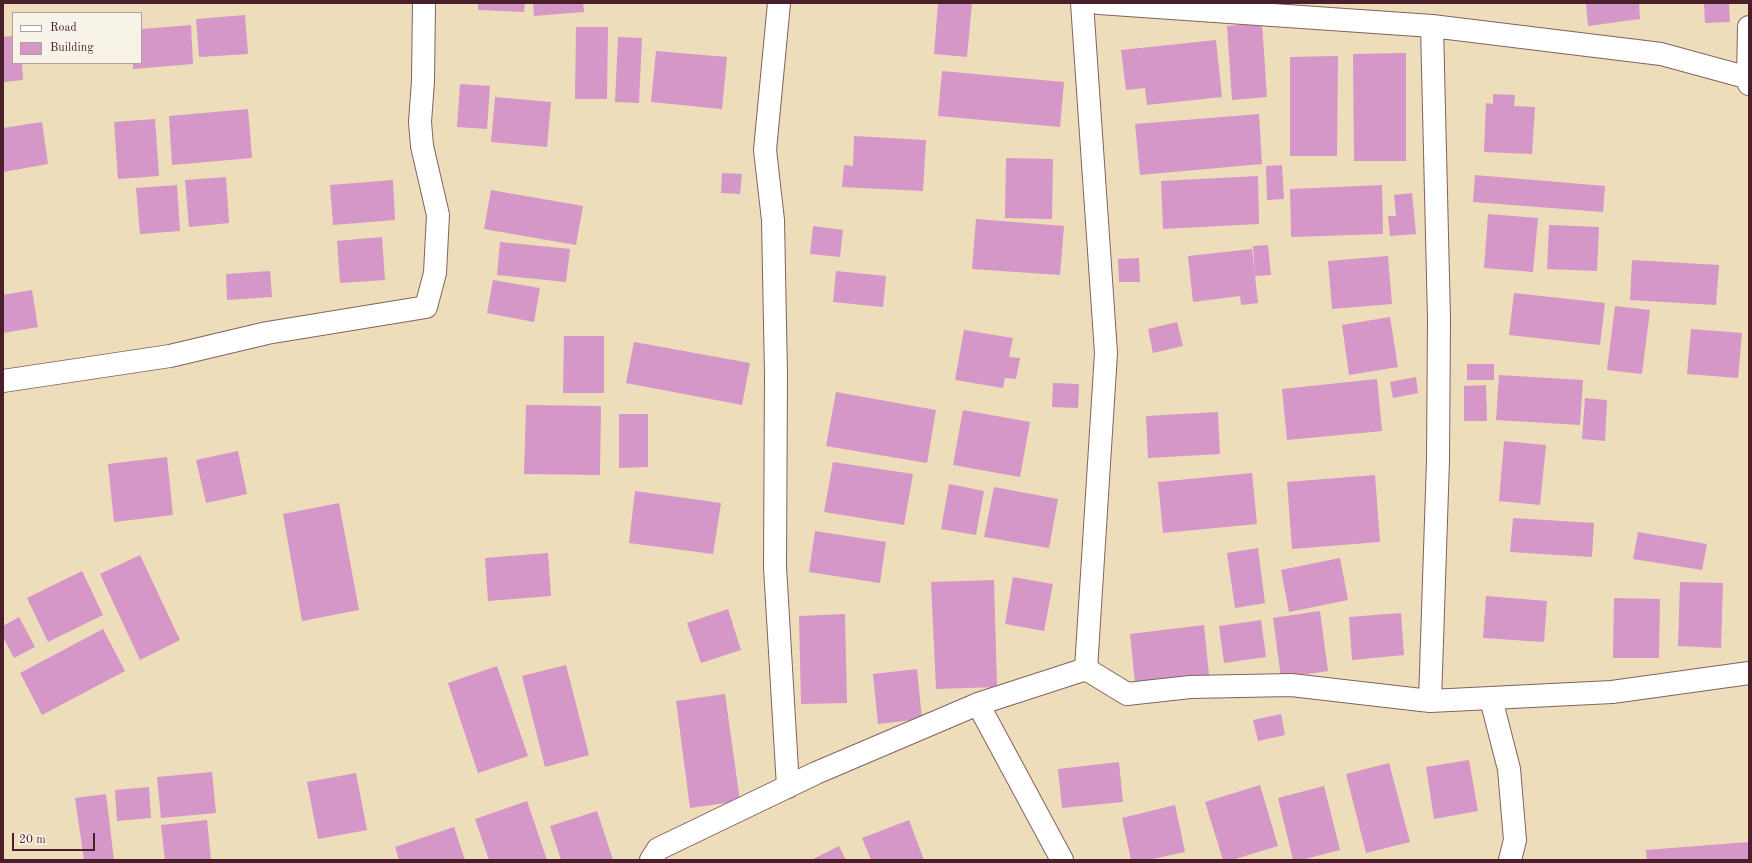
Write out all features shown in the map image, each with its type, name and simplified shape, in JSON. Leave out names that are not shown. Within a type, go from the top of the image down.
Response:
[{"type":"street","points":[[3,381],[170,356],[267,333],[426,307],[435,273],[438,215],[422,146],[420,122],[423,81],[424,3]]},
{"type":"street","points":[[779,3],[765,150],[773,236],[776,375],[775,567],[788,787]]},
{"type":"street","points":[[1082,3],[1106,353],[1086,669]]},
{"type":"street","points":[[1100,3],[1432,26],[1661,54],[1749,80],[1749,27]]},
{"type":"street","points":[[1430,701],[1438,460],[1439,319],[1432,26]]},
{"type":"street","points":[[657,856],[816,773],[978,704],[1086,669],[1127,694],[1190,687],[1291,685],[1430,701],[1612,692],[1749,673]]},
{"type":"street","points":[[1491,698],[1509,769],[1515,840],[1510,860]]},
{"type":"street","points":[[978,704],[1062,860]]},
{"type":"building","points":[[478,3],[525,3],[524,12],[478,10]]},
{"type":"building","points":[[533,3],[583,3],[584,12],[534,16]]},
{"type":"building","points":[[938,3],[972,3],[967,57],[934,54]]},
{"type":"building","points":[[1586,3],[1639,3],[1640,19],[1588,26]]},
{"type":"building","points":[[1704,3],[1729,3],[1730,22],[1705,23]]},
{"type":"building","points":[[245,15],[248,54],[199,57],[196,19]]},
{"type":"building","points":[[1262,23],[1267,97],[1232,100],[1227,26]]},
{"type":"building","points":[[191,25],[193,64],[133,69],[133,64],[142,64],[142,29]]},
{"type":"building","points":[[576,27],[608,27],[607,99],[575,99]]},
{"type":"building","points":[[12,36],[12,64],[22,64],[23,80],[3,82],[3,37]]},
{"type":"building","points":[[618,37],[642,38],[639,103],[615,102]]},
{"type":"building","points":[[1216,40],[1222,97],[1147,105],[1145,88],[1126,90],[1121,50]]},
{"type":"building","points":[[656,51],[727,57],[722,109],[651,102]]},
{"type":"building","points":[[1406,53],[1406,161],[1354,161],[1353,54]]},
{"type":"building","points":[[1338,56],[1337,156],[1290,156],[1290,57]]},
{"type":"building","points":[[942,71],[1064,82],[1060,127],[938,116]]},
{"type":"building","points":[[460,84],[490,86],[487,129],[457,127]]},
{"type":"building","points":[[1493,94],[1515,95],[1514,106],[1535,107],[1532,154],[1484,152],[1486,103],[1493,104]]},
{"type":"building","points":[[495,97],[551,102],[547,147],[491,142]]},
{"type":"building","points":[[248,109],[252,158],[172,165],[169,116]]},
{"type":"building","points":[[1259,114],[1262,164],[1140,175],[1135,124]]},
{"type":"building","points":[[155,119],[159,176],[118,179],[114,122]]},
{"type":"building","points":[[42,122],[48,164],[3,172],[3,128]]},
{"type":"building","points":[[854,136],[926,140],[923,191],[842,187],[844,165],[853,166]]},
{"type":"building","points":[[1006,158],[1053,159],[1052,219],[1005,218]]},
{"type":"building","points":[[1282,165],[1284,199],[1267,200],[1266,166]]},
{"type":"building","points":[[722,173],[742,174],[740,194],[721,193]]},
{"type":"building","points":[[1475,175],[1605,186],[1603,212],[1473,202]]},
{"type":"building","points":[[1258,176],[1259,224],[1163,229],[1161,181]]},
{"type":"building","points":[[226,177],[229,223],[189,227],[185,180]]},
{"type":"building","points":[[393,180],[395,220],[333,225],[330,185]]},
{"type":"building","points":[[177,185],[180,231],[140,234],[136,188]]},
{"type":"building","points":[[1382,185],[1383,234],[1291,237],[1290,189]]},
{"type":"building","points":[[491,190],[583,206],[576,245],[484,229]]},
{"type":"building","points":[[1412,193],[1416,234],[1390,236],[1388,216],[1396,216],[1394,195]]},
{"type":"building","points":[[1488,214],[1538,218],[1533,272],[1484,268]]},
{"type":"building","points":[[976,219],[1064,226],[1060,275],[972,269]]},
{"type":"building","points":[[1549,225],[1599,227],[1597,271],[1547,269]]},
{"type":"building","points":[[813,226],[843,230],[840,257],[810,254]]},
{"type":"building","points":[[382,237],[385,280],[340,283],[337,241]]},
{"type":"building","points":[[500,242],[570,249],[566,282],[497,275]]},
{"type":"building","points":[[1268,245],[1271,275],[1255,276],[1253,246]]},
{"type":"building","points":[[1252,249],[1258,303],[1241,305],[1240,296],[1193,302],[1188,256]]},
{"type":"building","points":[[1388,256],[1392,304],[1332,309],[1328,261]]},
{"type":"building","points":[[1139,258],[1140,282],[1119,282],[1118,259]]},
{"type":"building","points":[[1632,260],[1719,265],[1716,305],[1630,300]]},
{"type":"building","points":[[270,271],[272,297],[227,300],[226,274]]},
{"type":"building","points":[[836,271],[886,276],[883,307],[833,302]]},
{"type":"building","points":[[493,280],[540,288],[534,322],[487,313]]},
{"type":"building","points":[[32,290],[38,327],[3,333],[3,295]]},
{"type":"building","points":[[1514,293],[1605,303],[1600,345],[1509,335]]},
{"type":"building","points":[[1615,306],[1650,310],[1642,374],[1607,370]]},
{"type":"building","points":[[1390,317],[1398,367],[1349,375],[1342,325]]},
{"type":"building","points":[[1177,322],[1183,346],[1153,353],[1148,329]]},
{"type":"building","points":[[1691,329],[1742,333],[1738,378],[1687,374]]},
{"type":"building","points":[[964,330],[1013,338],[1009,357],[1020,358],[1016,379],[1005,378],[1003,388],[955,380]]},
{"type":"building","points":[[564,336],[604,336],[604,393],[563,393]]},
{"type":"building","points":[[634,342],[750,363],[742,405],[626,383]]},
{"type":"building","points":[[1467,364],[1494,364],[1494,380],[1467,380]]},
{"type":"building","points":[[1499,375],[1583,380],[1580,425],[1496,420]]},
{"type":"building","points":[[1416,377],[1418,393],[1393,398],[1390,382]]},
{"type":"building","points":[[1377,379],[1382,431],[1287,440],[1282,389]]},
{"type":"building","points":[[1053,383],[1079,384],[1078,408],[1052,407]]},
{"type":"building","points":[[1486,385],[1487,421],[1464,421],[1464,386]]},
{"type":"building","points":[[836,392],[936,410],[927,463],[826,446]]},
{"type":"building","points":[[1585,398],[1607,400],[1605,441],[1582,439]]},
{"type":"building","points":[[526,405],[601,406],[600,475],[524,474]]},
{"type":"building","points":[[963,410],[1030,422],[1020,477],[953,465]]},
{"type":"building","points":[[1218,412],[1220,454],[1148,458],[1146,416]]},
{"type":"building","points":[[619,414],[648,414],[648,467],[619,468]]},
{"type":"building","points":[[1504,441],[1546,445],[1540,505],[1499,501]]},
{"type":"building","points":[[238,451],[247,494],[206,503],[196,460]]},
{"type":"building","points":[[167,457],[173,515],[114,522],[108,464]]},
{"type":"building","points":[[833,462],[913,474],[904,525],[824,512]]},
{"type":"building","points":[[1252,473],[1257,524],[1163,533],[1158,482]]},
{"type":"building","points":[[1375,475],[1380,542],[1292,549],[1287,482]]},
{"type":"building","points":[[949,484],[984,491],[976,535],[941,529]]},
{"type":"building","points":[[994,487],[1058,499],[1049,548],[984,537]]},
{"type":"building","points":[[635,491],[721,503],[713,554],[629,543]]},
{"type":"building","points":[[339,503],[359,610],[302,621],[283,514]]},
{"type":"building","points":[[1513,518],[1594,523],[1592,557],[1510,552]]},
{"type":"building","points":[[815,531],[886,542],[880,583],[809,572]]},
{"type":"building","points":[[1638,532],[1707,544],[1702,570],[1633,559]]},
{"type":"building","points":[[1258,548],[1265,603],[1235,608],[1227,553]]},
{"type":"building","points":[[548,553],[551,596],[488,601],[485,558]]},
{"type":"building","points":[[140,555],[180,640],[140,660],[100,574]]},
{"type":"building","points":[[1340,558],[1348,600],[1289,612],[1281,570]]},
{"type":"building","points":[[82,571],[103,615],[48,642],[27,598]]},
{"type":"building","points":[[1013,577],[1053,584],[1044,631],[1005,624]]},
{"type":"building","points":[[994,580],[997,687],[936,689],[931,582]]},
{"type":"building","points":[[1680,582],[1723,583],[1721,648],[1678,646]]},
{"type":"building","points":[[1486,596],[1547,601],[1544,642],[1483,638]]},
{"type":"building","points":[[1614,598],[1660,599],[1659,658],[1613,658]]},
{"type":"building","points":[[728,609],[741,650],[701,663],[687,623]]},
{"type":"building","points":[[1320,611],[1328,671],[1281,678],[1273,618]]},
{"type":"building","points":[[1401,613],[1404,655],[1352,660],[1349,617]]},
{"type":"building","points":[[845,614],[847,703],[801,704],[799,616]]},
{"type":"building","points":[[19,617],[35,647],[14,658],[3,637],[3,626]]},
{"type":"building","points":[[1261,620],[1266,657],[1224,663],[1219,626]]},
{"type":"building","points":[[1204,625],[1209,675],[1135,683],[1130,634]]},
{"type":"building","points":[[103,629],[125,671],[42,715],[20,673]]},
{"type":"building","points":[[566,665],[589,755],[545,767],[522,676]]},
{"type":"building","points":[[497,666],[528,756],[478,773],[448,683]]},
{"type":"building","points":[[917,669],[922,719],[878,724],[873,674]]},
{"type":"building","points":[[725,694],[740,801],[690,808],[676,701]]},
{"type":"building","points":[[1281,714],[1285,735],[1258,741],[1253,720]]},
{"type":"building","points":[[1469,760],[1478,811],[1434,819],[1426,767]]},
{"type":"building","points":[[1119,762],[1123,802],[1062,808],[1058,769]]},
{"type":"building","points":[[1389,763],[1410,842],[1366,853],[1346,774]]},
{"type":"building","points":[[212,772],[216,813],[161,818],[157,777]]},
{"type":"building","points":[[356,773],[367,830],[318,839],[307,782]]},
{"type":"building","points":[[1260,785],[1278,846],[1232,860],[1223,860],[1205,802]]},
{"type":"building","points":[[1324,786],[1340,850],[1301,860],[1293,860],[1278,798]]},
{"type":"building","points":[[149,787],[151,818],[117,821],[115,790]]},
{"type":"building","points":[[106,794],[114,860],[84,860],[75,798]]},
{"type":"building","points":[[527,801],[547,860],[489,860],[475,819]]},
{"type":"building","points":[[1175,805],[1185,852],[1148,860],[1131,860],[1122,818]]},
{"type":"building","points":[[597,811],[613,860],[561,860],[550,826]]},
{"type":"building","points":[[207,820],[211,860],[165,860],[161,825]]},
{"type":"building","points":[[909,820],[924,860],[871,860],[862,838]]},
{"type":"building","points":[[454,827],[465,860],[399,860],[395,847]]},
{"type":"building","points":[[1749,842],[1749,860],[1647,860],[1646,850]]},
{"type":"building","points":[[839,846],[846,860],[811,860]]}]
